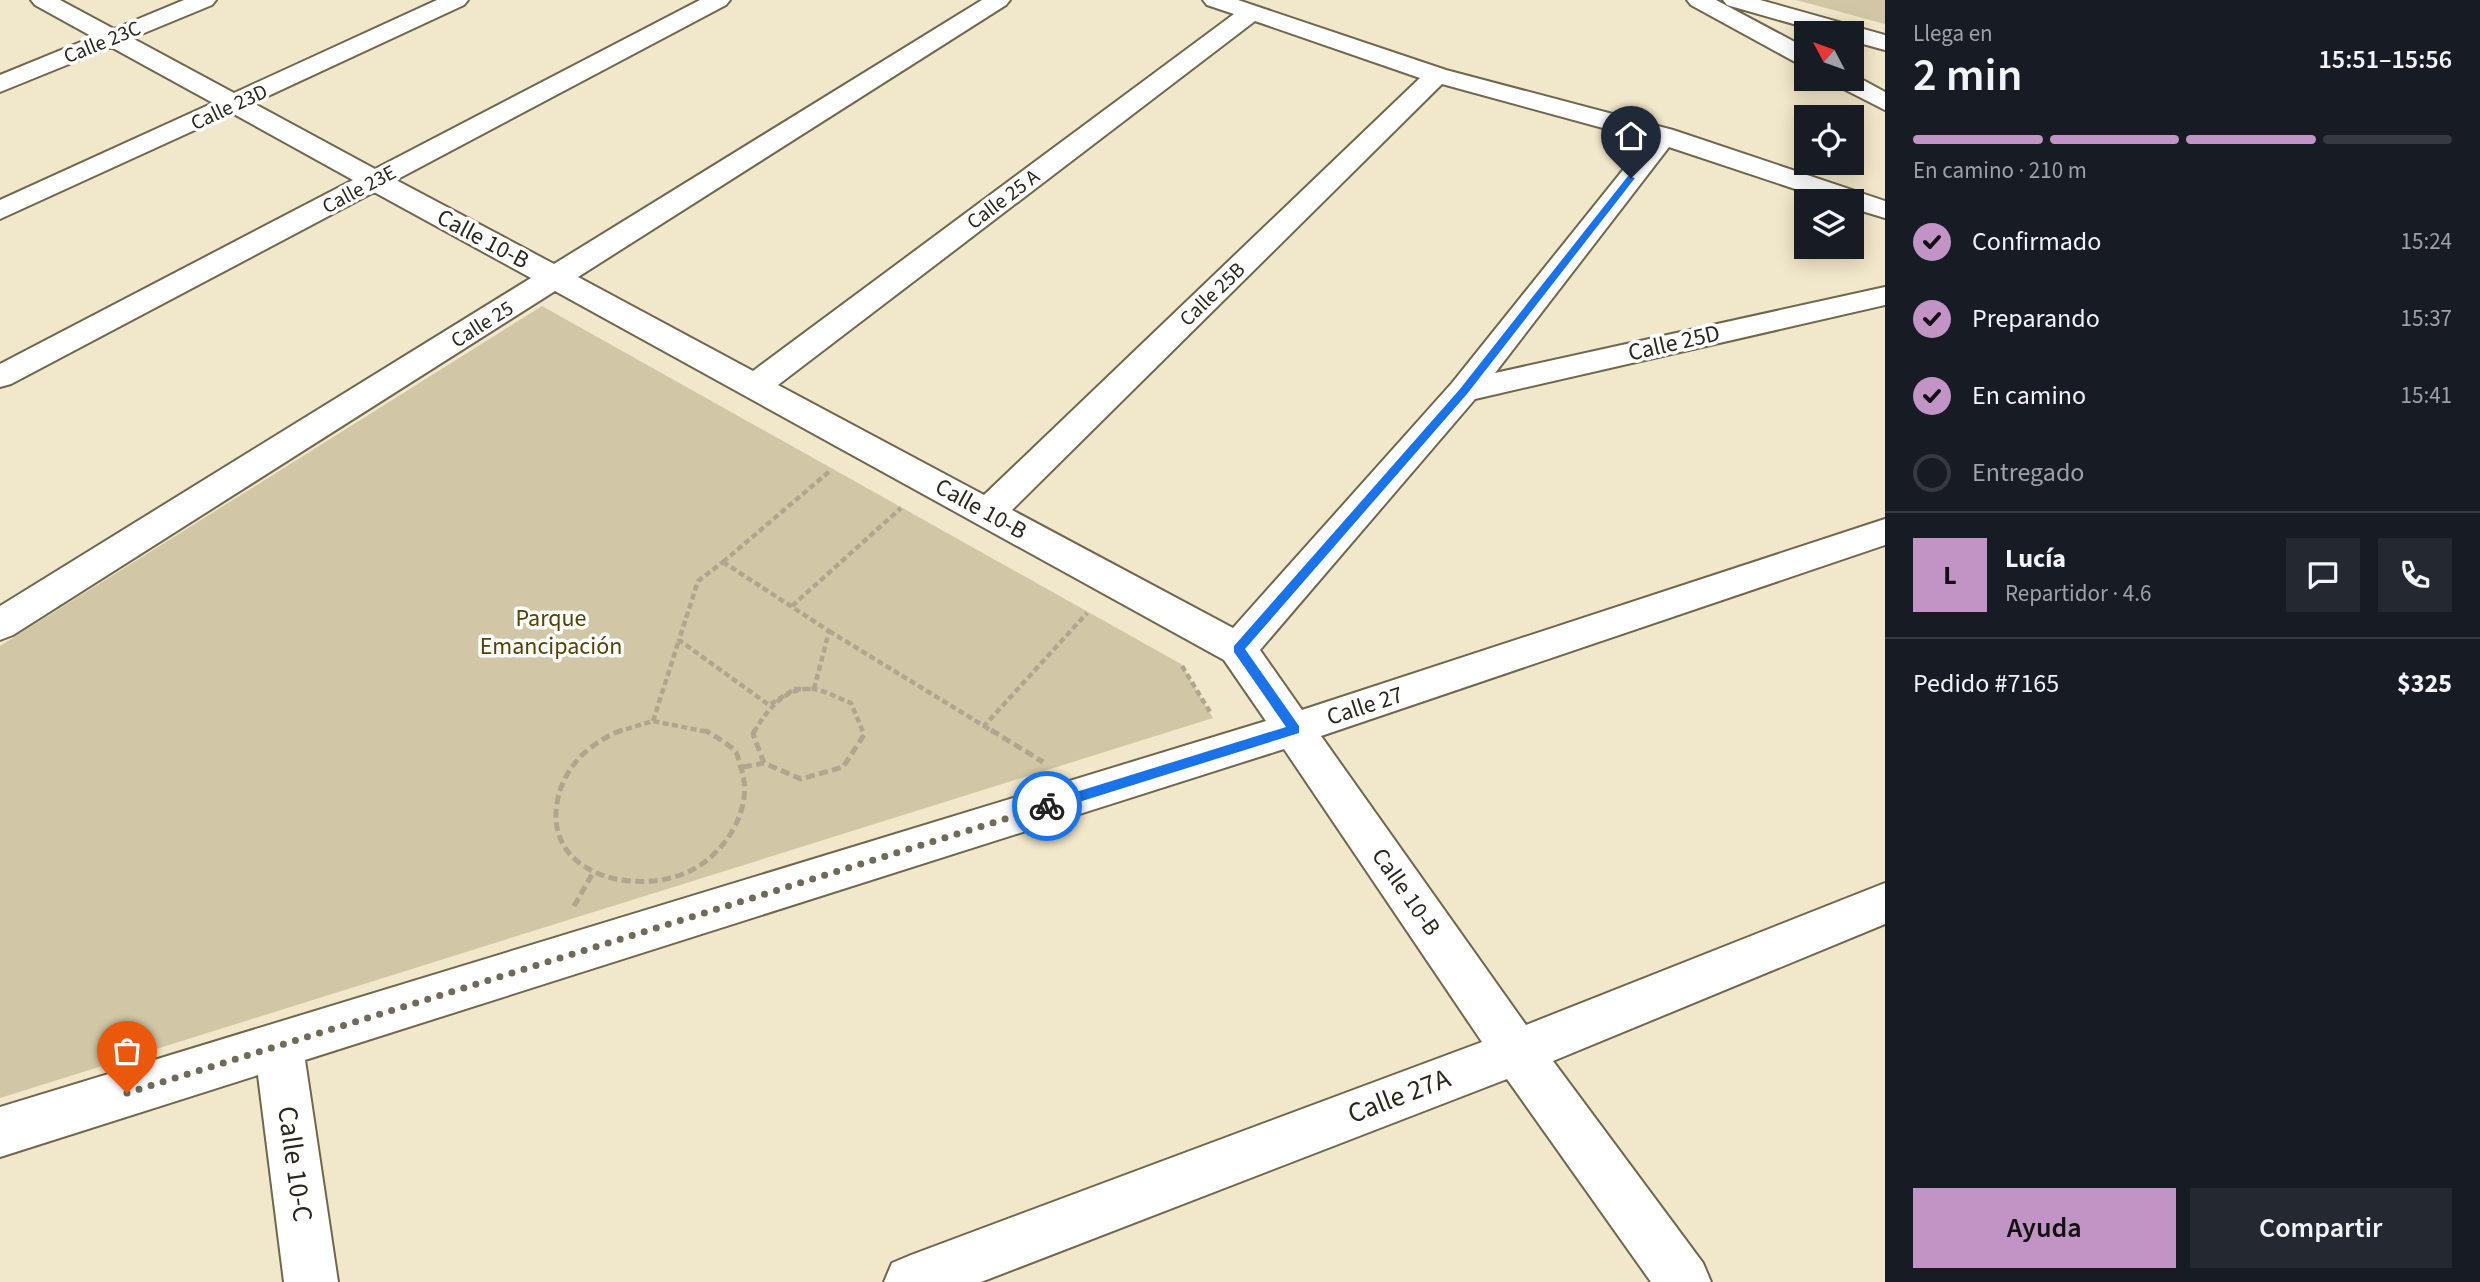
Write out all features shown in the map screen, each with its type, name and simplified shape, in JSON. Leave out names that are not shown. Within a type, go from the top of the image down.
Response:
[{"type":"street","name":"Calle 10-B","points":[[43,0],[1238,649],[1517,1052],[1684,1282]]},
{"type":"street","name":"Calle 23C","points":[[0,84],[204,0]]},
{"type":"street","name":"Calle 23D","points":[[0,211],[456,0]]},
{"type":"street","name":"Calle 23E","points":[[0,377],[718,0]]},
{"type":"street","name":"Calle 25","points":[[0,625],[998,0]]},
{"type":"street","points":[[1215,0],[1437,75],[1664,135],[1885,210]]},
{"type":"street","points":[[1699,0],[1794,51]]},
{"type":"street","points":[[1735,0],[1885,43]]},
{"type":"street","name":"Calle 25 A","points":[[755,386],[1252,12]]},
{"type":"street","name":"Calle 25B","points":[[987,513],[1437,75]]},
{"type":"street","points":[[1864,90],[1885,102]]},
{"type":"street","points":[[1238,649],[1464,391],[1664,135]]},
{"type":"street","name":"Calle 25D","points":[[1464,391],[1885,296]]},
{"type":"street","name":"Calle 27","points":[[0,1132],[1294,729],[1885,532]]},
{"type":"street","name":"Calle 27A","points":[[911,1282],[1517,1052],[1885,903]]},
{"type":"street","name":"Calle 10-C","points":[[279,1045],[311,1282]]},
{"type":"path","points":[[653,721],[698,581],[833,469],[821,462]]},
{"type":"path","points":[[890,501],[913,514]]},
{"type":"path","points":[[792,606],[902,508]]},
{"type":"path","points":[[723,562],[829,631],[1054,769]]},
{"type":"path","points":[[984,726],[1088,612],[1076,606]]},
{"type":"path","points":[[814,689],[829,631]]},
{"type":"path","points":[[679,640],[769,705]]},
{"type":"path","points":[[1181,664],[1213,718]]},
{"type":"path","points":[[743,767],[764,763],[801,779],[843,767],[864,735],[851,703],[814,689],[790,692],[769,705],[753,734],[764,763]]},
{"type":"path","points":[[653,721],[676,721],[709,731],[733,750],[743,767],[747,788],[745,810],[735,832],[719,852],[696,867],[671,878],[643,883],[617,882],[593,873],[577,863],[558,835],[555,810],[561,784],[576,761],[598,741],[615,732],[653,721]]},
{"type":"path","points":[[570,913],[593,873]]},
{"type":"green space","points":[[1796,0],[1885,0],[1885,24]]},
{"type":"green space","name":"Parque Emancipación","points":[[542,306],[1181,664],[1213,718],[0,1098],[0,646]]},
{"type":"way so far","points":[[127,1093],[1047,806]]},
{"type":"route","points":[[1047,806],[1294,729],[1238,649],[1464,391],[1631,178]]}]
